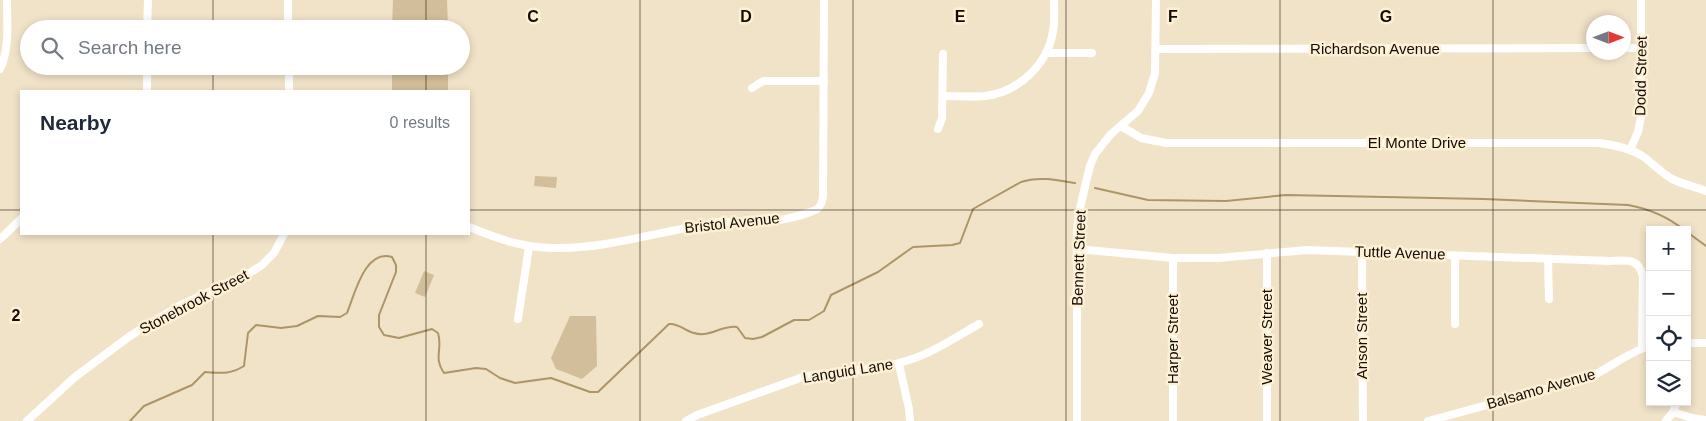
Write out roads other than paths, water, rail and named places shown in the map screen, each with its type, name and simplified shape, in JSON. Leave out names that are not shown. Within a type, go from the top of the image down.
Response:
[{"type":"street","points":[[0,70],[4,62],[7,42],[8,0]]},
{"type":"street","points":[[148,0],[148,20]]},
{"type":"street","points":[[288,0],[288,20]]},
{"type":"street","name":"Bristol Avenue","points":[[470,227],[500,240],[529,246],[560,248],[598,246],[670,230],[722,222],[762,222],[816,210],[823,202],[824,0]]},
{"type":"street","points":[[943,96],[985,96],[1007,90],[1030,75],[1046,53],[1053,30],[1054,0]]},
{"type":"street","name":"Bennett Street","points":[[1077,421],[1077,249],[1079,213],[1090,166],[1102,144],[1138,111],[1149,93],[1155,73],[1156,0]]},
{"type":"street","name":"Dodd Street","points":[[1630,150],[1638,132],[1641,117],[1641,0]]},
{"type":"street","name":"Richardson Avenue","points":[[1156,49],[1586,48]]},
{"type":"street","points":[[1631,48],[1641,48]]},
{"type":"street","points":[[1046,53],[1092,53]]},
{"type":"street","points":[[938,129],[942,118],[943,54]]},
{"type":"street","points":[[147,75],[147,90]]},
{"type":"street","points":[[288,75],[289,90]]},
{"type":"street","points":[[752,88],[764,81],[824,81]]},
{"type":"street","name":"El Monte Drive","points":[[1121,126],[1141,138],[1166,144],[1599,143],[1616,145],[1630,150],[1643,157],[1661,172],[1706,191]]},
{"type":"street","points":[[0,239],[20,220]]},
{"type":"street","name":"Stonebrook Street","points":[[27,421],[74,377],[130,336],[179,306],[248,274],[262,265],[274,253],[283,235]]},
{"type":"street","points":[[518,319],[529,246]]},
{"type":"street","name":"Tuttle Avenue","points":[[1077,249],[1173,258],[1218,258],[1307,250],[1627,260],[1638,264],[1644,277],[1646,347]]},
{"type":"street","name":"Anson Street","points":[[1362,252],[1362,421]]},
{"type":"street","name":"Weaver Street","points":[[1267,253],[1267,421]]},
{"type":"street","points":[[1455,256],[1455,324]]},
{"type":"street","name":"Harper Street","points":[[1173,258],[1173,421]]},
{"type":"street","points":[[1548,259],[1549,299]]},
{"type":"street","name":"Languid Lane","points":[[686,421],[697,415],[803,377],[898,364],[931,352],[979,324]]},
{"type":"street","points":[[1691,343],[1706,343]]},
{"type":"street","name":"Balsamo Avenue","points":[[1428,421],[1440,420],[1590,377],[1646,347]]},
{"type":"street","points":[[898,364],[910,421]]},
{"type":"street","points":[[1666,421],[1675,406]]},
{"type":"street","points":[[1673,412],[1706,420]]},
{"type":"waterway","points":[[130,421],[144,406],[192,385],[205,372],[229,372],[244,366],[248,333],[256,325],[281,328],[297,326],[318,316],[340,317],[347,313],[362,274],[368,266],[383,256],[392,257],[396,265],[396,272],[379,315],[379,327],[384,335],[399,338],[432,329],[438,333],[439,363],[444,373],[476,368],[486,369],[500,378],[515,383],[551,378],[590,392],[598,392],[669,324],[700,334],[737,327],[745,338],[762,337],[794,320],[809,320],[824,311],[831,295],[878,272],[913,247],[960,243],[973,209],[1021,182],[1041,179],[1075,183]]},
{"type":"waterway","points":[[1095,188],[1148,200],[1226,201],[1286,195],[1484,199],[1628,205],[1658,214],[1678,226]]},
{"type":"waterway","points":[[1691,235],[1706,246]]}]
